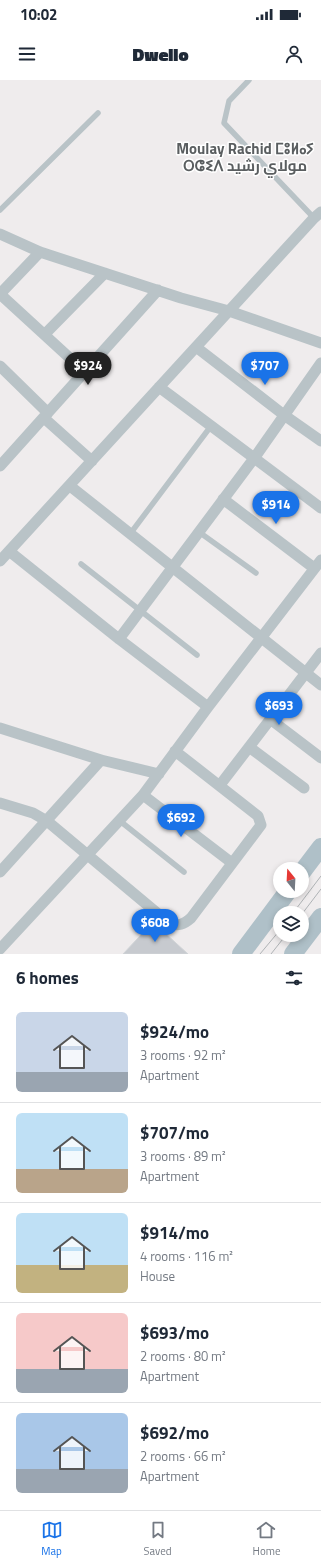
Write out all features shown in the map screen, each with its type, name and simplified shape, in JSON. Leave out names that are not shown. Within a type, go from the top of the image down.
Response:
[{"type":"main road","points":[[309,863],[321,847]]},
{"type":"main road","points":[[241,954],[283,898]]},
{"type":"main road","points":[[293,954],[321,917]]},
{"type":"street","points":[[0,560],[70,486],[318,215]]},
{"type":"street","points":[[0,234],[40,252],[181,298],[229,311],[321,343]]},
{"type":"street","points":[[40,252],[0,294],[85,372]]},
{"type":"street","points":[[45,334],[105,273]]},
{"type":"street","points":[[0,466],[158,290]]},
{"type":"street","points":[[196,347],[284,415],[321,441]]},
{"type":"street","points":[[119,639],[223,500],[321,363]]},
{"type":"street","points":[[0,366],[46,416],[92,461]]},
{"type":"street","points":[[159,387],[321,508]]},
{"type":"street","points":[[70,486],[321,686]]},
{"type":"street","points":[[0,949],[88,856],[143,795],[260,638],[318,564],[223,500]]},
{"type":"street","points":[[9,551],[119,639],[208,707]]},
{"type":"street","points":[[220,785],[321,653]]},
{"type":"street","points":[[270,719],[321,758]]},
{"type":"street","points":[[0,728],[101,760],[159,774]]},
{"type":"street","points":[[249,746],[304,788]]},
{"type":"street","points":[[0,803],[33,813],[47,821],[169,923],[179,925],[185,923],[191,918],[260,825],[260,822],[258,816],[175,751]]},
{"type":"street","points":[[0,872],[101,760]]},
{"type":"street","points":[[143,795],[232,863]]},
{"type":"lane","points":[[249,80],[229,101],[224,123],[318,215]]},
{"type":"lane","points":[[0,210],[98,113]]},
{"type":"lane","points":[[129,534],[211,425]]},
{"type":"lane","points":[[199,532],[256,573]]},
{"type":"lane","points":[[81,564],[197,655]]},
{"type":"lane","points":[[120,821],[184,872]]},
{"type":"building","points":[[153,922],[188,954],[123,954]]},
{"type":"tram line","points":[[298,906],[321,876]]},
{"type":"tram line","points":[[308,906],[321,889]]},
{"type":"tram line","points":[[260,954],[273,938]]},
{"type":"tram line","points":[[271,954],[280,942]]},
{"type":"district","name":"Moulay Rachid ⵎⵓⵍⴰⵢ ⵔⵛⵉⴷ مولاي رشيد","points":[[245,156]]}]
